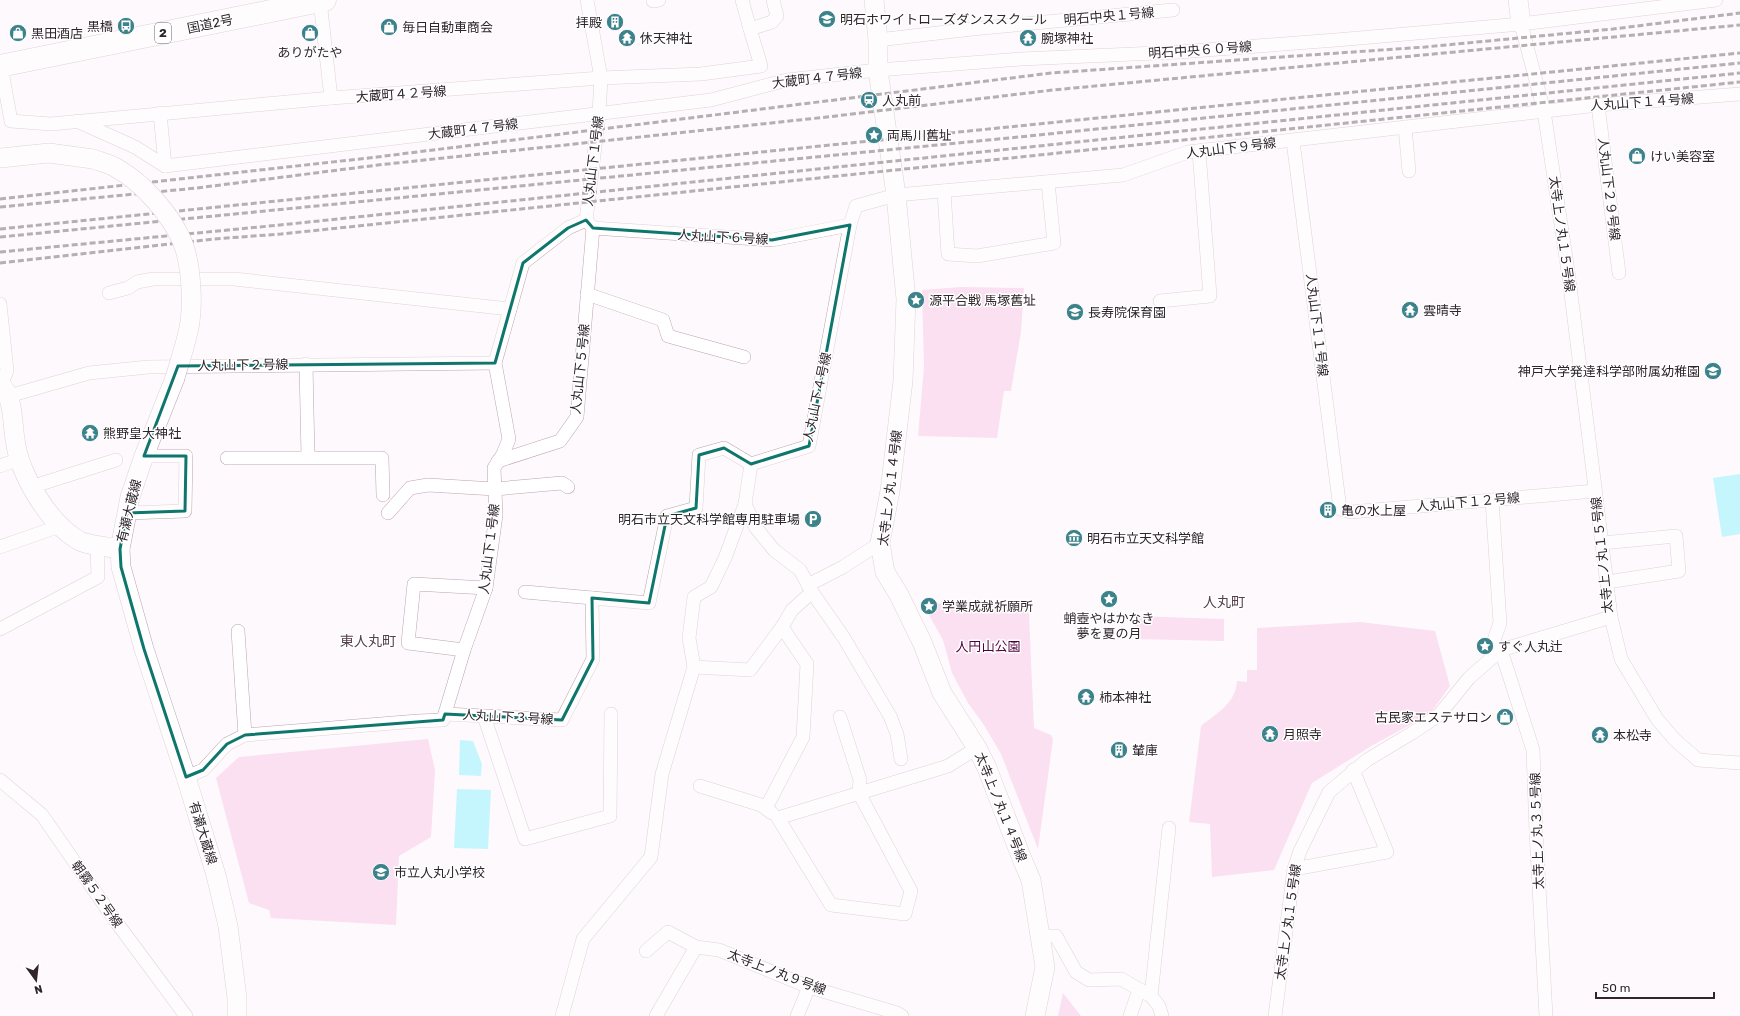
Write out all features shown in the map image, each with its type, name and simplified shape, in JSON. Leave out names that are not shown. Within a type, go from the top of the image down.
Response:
[{"type":"highway","name":"国道2号","points":[[1,66],[323,1]]},
{"type":"street","name":"人丸山下１号線","points":[[445,714],[464,650],[486,588],[496,515],[494,468],[503,454],[509,439],[496,363],[523,263],[568,228],[589,224],[601,78],[587,0]]},
{"type":"street","points":[[742,0],[750,29],[772,22],[777,16],[773,0]]},
{"type":"street","name":"太寺上ノ丸１４号線","points":[[874,0],[878,40],[878,70],[896,195],[906,299],[902,381],[890,491],[880,543],[885,572],[899,595],[922,642],[942,692],[987,768],[1031,880],[1045,967],[1035,1016]]},
{"type":"street","name":"太寺上ノ丸１５号線","points":[[1276,1016],[1294,869],[1300,850],[1330,792],[1353,770],[1367,760],[1439,715],[1497,647],[1611,617],[1569,278],[1544,111],[1521,24],[1518,0]]},
{"type":"street","name":"明石中央６０号線","points":[[878,70],[1021,59],[1179,52],[1521,24],[1716,0]]},
{"type":"street","points":[[323,1],[331,98]]},
{"type":"street","name":"明石中央１号線","points":[[878,40],[1173,10]]},
{"type":"street","name":"大蔵町４２号線","points":[[1,66],[11,121],[51,124],[331,98],[601,78],[701,74],[760,66],[750,29]]},
{"type":"street","name":"大蔵町４７号線","points":[[164,166],[712,100],[787,80],[878,70]]},
{"type":"street","name":"人丸山下１４号線","points":[[1544,111],[1598,105],[1740,94]]},
{"type":"street","name":"人丸山下２９号線","points":[[1598,105],[1619,273]]},
{"type":"street","name":"人丸山下９号線","points":[[896,195],[1123,175],[1188,152],[1544,111]]},
{"type":"street","points":[[160,113],[164,166]]},
{"type":"street","points":[[77,121],[135,147],[164,166]]},
{"type":"street","points":[[1405,127],[1409,171]]},
{"type":"street","name":"人丸山下１１号線","points":[[1293,141],[1340,508]]},
{"type":"street","points":[[1160,301],[1210,296],[1199,151]]},
{"type":"street","name":"有瀬大蔵線","points":[[0,158],[49,153],[93,159],[118,168],[132,178],[156,201],[182,241],[187,259],[190,289],[190,322],[176,378],[144,456],[130,497],[120,549],[121,568],[144,649],[216,875],[228,926],[237,998],[237,1016]]},
{"type":"street","points":[[944,191],[948,254],[976,256],[1054,243],[1048,182]]},
{"type":"street","points":[[850,225],[856,206],[896,195]]},
{"type":"street","name":"人丸山下６号線","points":[[589,224],[772,240],[850,225]]},
{"type":"street","name":"人丸山下５号線","points":[[498,461],[560,441],[577,417],[587,294],[589,224]]},
{"type":"street","name":"人丸山下４号線","points":[[751,464],[809,446],[850,225]]},
{"type":"street","points":[[109,293],[128,288],[137,282],[153,279],[234,279],[510,309]]},
{"type":"street","points":[[587,294],[663,320],[668,336],[744,357]]},
{"type":"street","points":[[0,304],[7,371],[3,388],[15,442],[20,459],[32,487],[60,526],[79,541],[120,549]]},
{"type":"street","name":"人丸山下２号線","points":[[3,388],[89,373],[148,367],[496,363]]},
{"type":"street","points":[[306,364],[308,458]]},
{"type":"street","points":[[525,592],[649,603],[667,516],[696,508],[699,454],[724,448],[751,464],[745,504],[725,558],[711,587],[694,597],[690,638],[694,667],[662,774],[651,857],[583,940],[562,1016]]},
{"type":"street","points":[[127,513],[185,511],[186,456],[144,456]]},
{"type":"street","points":[[227,458],[382,458],[383,495]]},
{"type":"street","points":[[0,466],[20,459]]},
{"type":"street","points":[[32,487],[116,460]]},
{"type":"street","points":[[388,513],[410,488],[428,485],[495,489],[562,483],[568,487]]},
{"type":"street","name":"人丸山下１２号線","points":[[1340,508],[1351,512],[1595,491]]},
{"type":"street","points":[[1492,500],[1500,623],[1497,647]]},
{"type":"street","points":[[745,504],[756,528],[774,550],[800,570],[810,588],[844,638],[890,716],[897,734],[901,759]]},
{"type":"street","points":[[0,547],[60,526]]},
{"type":"street","points":[[1602,543],[1676,536],[1679,571],[1607,582]]},
{"type":"street","points":[[694,667],[750,670],[782,628],[792,610],[810,588],[880,543]]},
{"type":"street","points":[[0,629],[98,577],[97,544]]},
{"type":"street","points":[[464,650],[408,643],[414,584],[486,588]]},
{"type":"street","name":"人丸山下３号線","points":[[445,714],[562,720],[593,659],[592,598]]},
{"type":"street","points":[[1611,617],[1621,658],[1657,718],[1675,740],[1698,760],[1740,763]]},
{"type":"street","points":[[766,808],[803,737],[807,664],[782,628]]},
{"type":"street","points":[[238,631],[245,735]]},
{"type":"street","name":"太寺上ノ丸３５号線","points":[[1497,647],[1533,750],[1546,1016]]},
{"type":"street","points":[[186,777],[203,770],[227,744],[245,735],[443,720],[445,714]]},
{"type":"street","points":[[484,716],[525,839],[610,816],[612,714]]},
{"type":"street","points":[[700,786],[761,805],[778,818],[831,905],[906,914],[911,891],[859,793],[860,780],[840,717]]},
{"type":"street","points":[[778,818],[948,766],[976,748]]},
{"type":"street","points":[[1294,869],[1387,852],[1353,770]]},
{"type":"street","name":"朝霧５２号線","points":[[0,780],[42,815],[114,919],[186,1016]]},
{"type":"street","points":[[1130,1016],[1145,993],[1169,828]]},
{"type":"street","points":[[646,951],[668,932],[696,947],[656,1016]]},
{"type":"street","points":[[1040,936],[1056,936],[1076,972],[1089,980],[1121,979],[1145,993],[1159,1006],[1162,1016]]},
{"type":"street","name":"太寺上ノ丸９号線","points":[[696,947],[719,950],[809,987],[841,996],[876,1012],[897,1013],[902,1016]]},
{"type":"street","points":[[797,1016],[809,987]]},
{"type":"highlighted area","points":[[586,220],[593,228],[772,240],[850,225],[809,446],[751,464],[724,448],[699,455],[696,508],[667,516],[649,603],[592,598],[593,659],[562,720],[445,714],[443,720],[245,735],[227,744],[203,770],[186,777],[144,649],[121,567],[120,549],[127,513],[185,511],[186,456],[144,456],[178,366],[495,363],[523,263],[568,228]]},
{"type":"green space","points":[[961,287],[1024,288],[1021,332],[1011,391],[1004,391],[997,438],[918,436],[924,367],[922,290]]},
{"type":"green space","name":"人円山公園","points":[[927,603],[1022,605],[1029,614],[1034,728],[1051,735],[1053,739],[1038,849],[1001,754],[984,725],[968,703],[952,673],[943,640],[925,608]]},
{"type":"green space","points":[[1135,616],[1224,619],[1224,641],[1134,639]]},
{"type":"green space","name":"月照寺","points":[[1360,622],[1435,631],[1450,686],[1430,714],[1373,745],[1312,783],[1274,870],[1212,877],[1210,824],[1189,822],[1201,726],[1225,707],[1236,689],[1237,681],[1247,682],[1247,670],[1257,670],[1257,628]]},
{"type":"green space","points":[[428,739],[435,770],[431,837],[399,856],[396,925],[271,918],[269,910],[249,903],[216,778],[239,757]]},
{"type":"green space","points":[[1063,993],[1081,1016],[1058,1016]]},
{"type":"water","points":[[1740,474],[1740,534],[1722,537],[1713,478]]},
{"type":"water","points":[[460,740],[473,741],[482,764],[481,776],[459,775]]},
{"type":"water","points":[[457,789],[491,790],[488,849],[454,848]]},
{"type":"railway","points":[[0,199],[377,157],[1051,73],[1425,47],[1613,29],[1740,13]]},
{"type":"railway","points":[[0,207],[197,188],[378,165],[827,117],[1053,90],[1740,25]]},
{"type":"railway","points":[[0,229],[1740,53]]},
{"type":"railway","points":[[0,237],[1019,137],[1740,63]]},
{"type":"railway","points":[[0,252],[280,225],[1740,73]]},
{"type":"railway","points":[[0,263],[214,239],[281,234],[1740,82]]},
{"type":"place","name":"明石ホワイトローズダンススクール","points":[[827,19]]},
{"type":"place","name":"拝殿","points":[[615,22]]},
{"type":"place","name":"黒橋","points":[[126,26]]},
{"type":"place","name":"毎日自動車商会","points":[[389,27]]},
{"type":"place","name":"黒田酒店","points":[[18,33]]},
{"type":"place","name":"ありがたや","points":[[310,33]]},
{"type":"place","name":"休天神社","points":[[627,38]]},
{"type":"place","name":"腕塚神社","points":[[1028,38]]},
{"type":"place","name":"人丸前","points":[[869,100]]},
{"type":"place","name":"両馬川舊址","points":[[874,135]]},
{"type":"place","name":"けい美容室","points":[[1637,156]]},
{"type":"place","name":"源平合戦 馬塚舊址","points":[[916,300]]},
{"type":"place","name":"雲晴寺","points":[[1410,310]]},
{"type":"place","name":"長寿院保育園","points":[[1075,312]]},
{"type":"place","name":"神戸大学発達科学部附属幼稚園","points":[[1713,371]]},
{"type":"place","name":"熊野皇大神社","points":[[90,433]]},
{"type":"place","name":"亀の水上屋","points":[[1328,510]]},
{"type":"place","name":"明石市立天文科学館専用駐車場","points":[[813,519]]},
{"type":"place","name":"明石市立天文科学館","points":[[1074,538]]},
{"type":"place","name":"蛸壺やはかなき 夢を夏の月","points":[[1109,599]]},
{"type":"place","name":"学業成就祈願所","points":[[929,606]]},
{"type":"place","name":"すぐ人丸辻","points":[[1485,646]]},
{"type":"place","name":"柿本神社","points":[[1086,697]]},
{"type":"place","name":"古民家エステサロン","points":[[1505,717]]},
{"type":"place","name":"月照寺","points":[[1270,734]]},
{"type":"place","name":"本松寺","points":[[1600,735]]},
{"type":"place","name":"輦庫","points":[[1119,750]]},
{"type":"place","name":"市立人丸小学校","points":[[381,872]]},
{"type":"district","name":"人丸町","points":[[1224,602]]},
{"type":"district","name":"東人丸町","points":[[368,641]]}]
